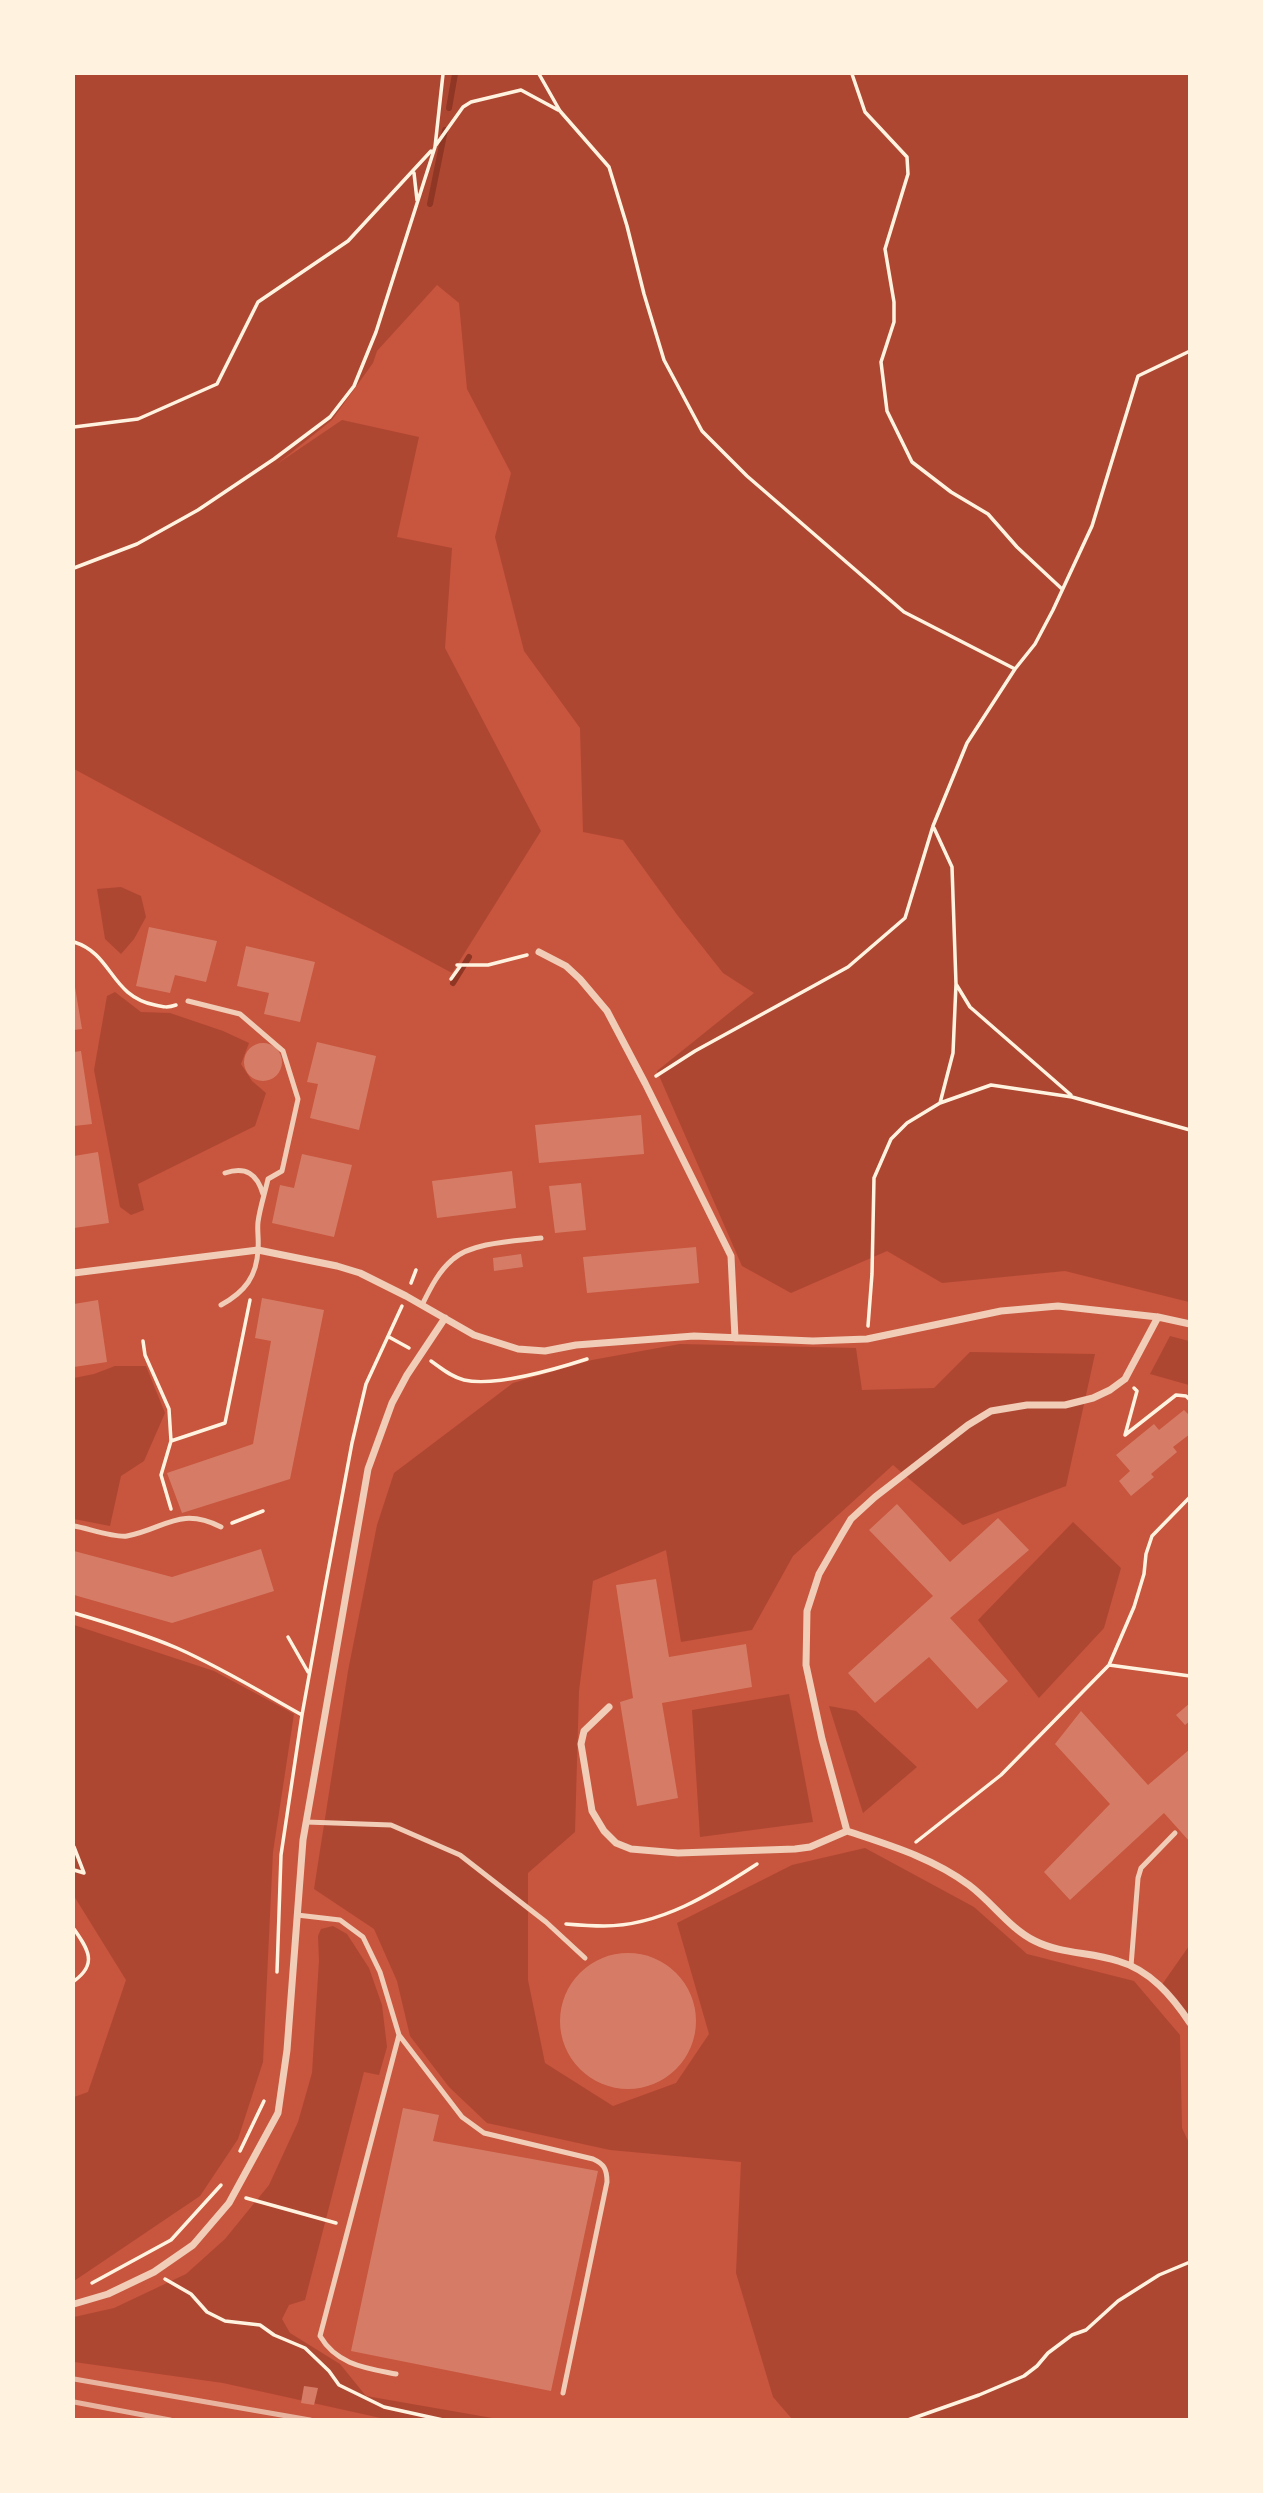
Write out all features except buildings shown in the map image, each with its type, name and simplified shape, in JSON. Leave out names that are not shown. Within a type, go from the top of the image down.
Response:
[{"type":"street","points":[[540,952],[566,966],[607,1011],[645,1083],[731,1256],[736,1338]]},
{"type":"street","points":[[74,1273],[258,1250],[360,1273],[474,1335],[518,1349],[545,1351],[576,1345],[694,1336],[813,1341],[867,1339],[1001,1311],[1058,1306],[1157,1317],[1189,1324]]},
{"type":"street","points":[[847,1831],[822,1739],[806,1665],[807,1611],[819,1574],[851,1519],[875,1497],[968,1425],[991,1411],[1027,1405],[1065,1405],[1093,1398],[1110,1390],[1125,1379],[1157,1317]]},
{"type":"street","points":[[74,2304],[108,2294],[155,2272],[193,2245],[229,2203],[278,2113],[287,2050],[306,1822],[368,1469],[392,1403],[445,1318]]},
{"type":"street","points":[[609,1707],[584,1731],[581,1744],[592,1811],[604,1831],[617,1843],[631,1849],[678,1853],[766,1850],[810,1847],[847,1831],[905,1850],[957,1877],[1034,1941],[1078,1954],[1117,1960],[1131,1966],[1161,1986],[1189,2023]]},
{"type":"lane","points":[[188,1001],[240,1014],[283,1051],[298,1099],[282,1171],[268,1179],[258,1224],[255,1274],[245,1288],[221,1305]]},
{"type":"lane","points":[[225,1173],[245,1170],[254,1175],[264,1196]]},
{"type":"lane","points":[[422,1305],[435,1279],[453,1258],[481,1246],[541,1238]]},
{"type":"lane","points":[[74,1526],[125,1536],[174,1519],[206,1520],[221,1527]]},
{"type":"lane","points":[[306,1822],[391,1825],[460,1854],[547,1922],[585,1958]]},
{"type":"lane","points":[[1131,1966],[1141,1868],[1175,1833]]},
{"type":"lane","points":[[297,1915],[340,1920],[363,1937],[380,1972],[399,2035],[463,2116],[484,2133],[593,2158],[602,2163],[607,2171],[607,2182],[563,2393]]},
{"type":"lane","points":[[396,2374],[350,2364],[327,2348],[320,2336],[399,2035]]},
{"type":"path","points":[[74,568],[137,544],[198,510],[330,416],[354,386],[376,332],[418,205],[426,167],[435,147],[443,74]]},
{"type":"path","points":[[539,74],[560,111],[608,167],[628,226],[644,294],[664,360],[702,431],[747,476],[904,612],[1015,669]]},
{"type":"path","points":[[852,74],[865,112],[907,158],[908,174],[885,249],[894,302],[894,323],[881,362],[887,411],[912,462],[951,492],[988,514],[1017,547],[1062,589]]},
{"type":"path","points":[[74,427],[138,419],[217,384],[258,302],[348,241],[414,172],[463,107],[471,102],[521,90],[560,111]]},
{"type":"path","points":[[414,172],[418,205]]},
{"type":"path","points":[[645,1083],[695,1051],[848,967],[905,918],[933,826],[967,743],[1015,669],[1035,644],[1092,526],[1138,376],[1189,351]]},
{"type":"path","points":[[933,826],[952,867],[956,982],[953,1052],[940,1103]]},
{"type":"path","points":[[74,942],[86,946],[97,955],[120,986],[139,1002],[168,1008],[188,1001]]},
{"type":"path","points":[[451,979],[459,965],[488,965],[540,952]]},
{"type":"path","points":[[956,982],[970,1007],[1072,1097]]},
{"type":"path","points":[[867,1339],[872,1274],[874,1178],[891,1139],[907,1123],[940,1103],[991,1085],[1072,1097],[1189,1130]]},
{"type":"path","points":[[171,1441],[225,1423],[255,1274]]},
{"type":"path","points":[[277,1974],[281,1855],[309,1674],[352,1443],[366,1384],[397,1319]]},
{"type":"path","points":[[389,1337],[421,1354],[453,1376],[466,1380],[539,1374],[595,1357]]},
{"type":"path","points":[[143,1341],[145,1355],[169,1409],[171,1441],[161,1475],[174,1519]]},
{"type":"path","points":[[1125,1379],[1138,1391],[1125,1435],[1176,1395],[1186,1396],[1189,1400]]},
{"type":"path","points":[[905,1850],[1001,1775],[1109,1665],[1134,1606],[1144,1573],[1146,1553],[1153,1536],[1189,1497]]},
{"type":"path","points":[[221,1527],[263,1511]]},
{"type":"path","points":[[74,1613],[176,1648],[302,1715]]},
{"type":"path","points":[[288,1637],[309,1674]]},
{"type":"path","points":[[1109,1665],[1189,1676]]},
{"type":"path","points":[[74,1847],[84,1874],[74,1870]]},
{"type":"path","points":[[547,1922],[604,1926],[639,1923],[688,1905],[730,1882],[767,1858],[766,1850]]},
{"type":"path","points":[[74,1929],[87,1948],[89,1959],[86,1970],[74,1981]]},
{"type":"path","points":[[239,2152],[263,2108],[266,2095]]},
{"type":"path","points":[[87,2286],[171,2240],[221,2186],[227,2175]]},
{"type":"path","points":[[250,2199],[326,2221]]},
{"type":"path","points":[[908,2420],[979,2395],[1024,2375],[1037,2366],[1048,2353],[1073,2335],[1086,2330],[1118,2301],[1159,2275],[1189,2262]]},
{"type":"path","points":[[155,2272],[191,2294],[207,2312],[225,2321],[260,2325],[274,2335],[305,2348],[339,2385],[384,2407],[443,2420]]},
{"type":"shaded area","points":[[74,74],[1189,74],[1189,1302],[1065,1271],[942,1283],[887,1251],[791,1293],[742,1266],[657,1071],[754,993],[723,973],[623,840],[583,832],[580,728],[524,651],[495,537],[511,473],[467,389],[459,303],[437,285],[377,351],[373,363],[332,420],[277,464],[342,420],[419,437],[397,537],[452,548],[445,648],[541,831],[452,973],[74,769]]},
{"type":"shaded area","points":[[121,887],[141,896],[146,917],[134,939],[121,954],[105,939],[97,889]]},
{"type":"shaded area","points":[[115,992],[141,1012],[170,1013],[249,1043],[241,1064],[252,1081],[266,1093],[255,1126],[138,1184],[144,1210],[131,1215],[120,1207],[94,1070],[107,996]]},
{"type":"shaded area","points":[[1170,1336],[1189,1341],[1189,1385],[1150,1374]]},
{"type":"shaded area","points":[[680,1344],[856,1348],[862,1390],[934,1388],[970,1352],[1095,1354],[1066,1486],[963,1525],[893,1465],[793,1556],[752,1630],[681,1642],[666,1550],[593,1581],[579,1691],[575,1832],[528,1873],[528,1980],[545,2063],[613,2106],[676,2083],[709,2034],[677,1923],[792,1865],[865,1848],[974,1907],[1027,1954],[1134,1981],[1180,2035],[1182,2128],[1190,2145],[1189,2419],[792,2419],[773,2397],[736,2273],[741,2162],[610,2150],[487,2123],[449,2087],[410,2036],[397,1981],[374,1929],[314,1889],[348,1671],[377,1525],[394,1473],[513,1383],[592,1360]]},
{"type":"shaded area","points":[[115,1366],[146,1366],[165,1413],[144,1461],[121,1476],[110,1526],[74,1519],[74,1378]]},
{"type":"shaded area","points":[[1073,1522],[1121,1568],[1104,1628],[1039,1698],[978,1620]]},
{"type":"shaded area","points":[[74,1625],[214,1671],[294,1714],[273,1852],[263,2062],[238,2139],[200,2196],[74,2281],[74,2097],[88,2092],[126,1980],[74,1896]]},
{"type":"shaded area","points":[[789,1694],[813,1822],[700,1837],[692,1710]]},
{"type":"shaded area","points":[[829,1706],[856,1711],[917,1767],[863,1813]]},
{"type":"shaded area","points":[[333,1926],[347,1934],[369,1968],[382,2005],[387,2047],[379,2075],[364,2072],[305,2300],[289,2305],[282,2319],[290,2333],[340,2364],[366,2396],[498,2419],[385,2419],[223,2383],[74,2362],[74,2317],[114,2308],[186,2274],[225,2239],[269,2185],[298,2122],[312,2073],[318,1936],[321,1929]]},
{"type":"shaded area","points":[[1189,1946],[1189,2023],[1161,1986]]},
{"type":"waterway","points":[[449,108],[455,74]]},
{"type":"waterway","points":[[430,204],[445,130]]},
{"type":"waterway","points":[[453,983],[469,957]]},
{"type":"railway","points":[[74,2379],[310,2420]]},
{"type":"railway","points":[[74,2402],[170,2420]]}]
